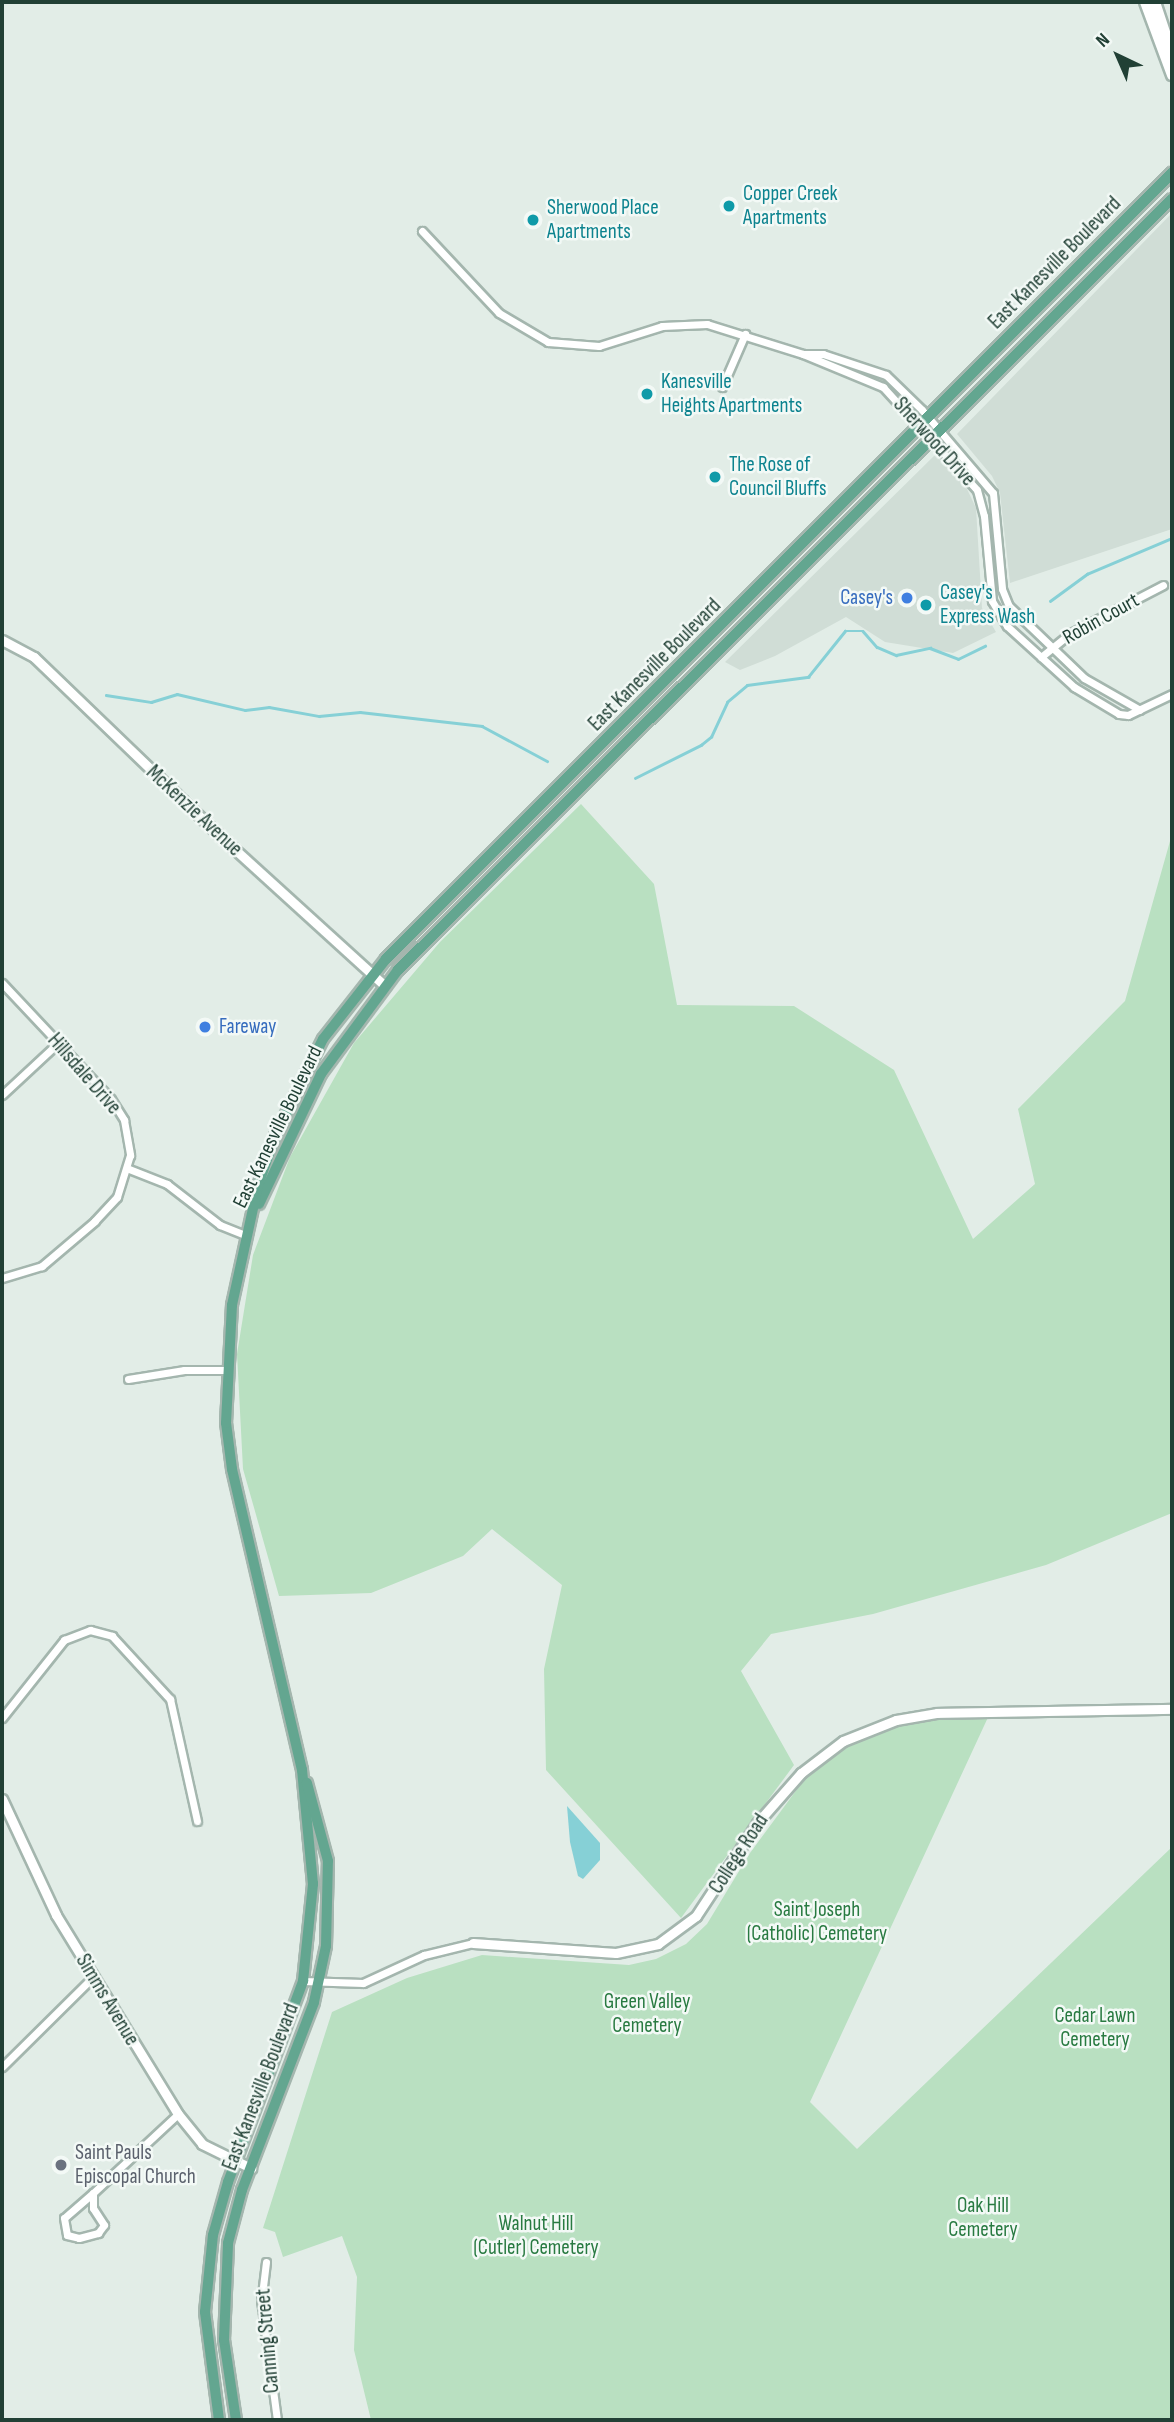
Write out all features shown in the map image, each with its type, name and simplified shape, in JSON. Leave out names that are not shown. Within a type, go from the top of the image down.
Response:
[{"type":"main road","points":[[1145,2],[1172,75]]},
{"type":"main road","points":[[1155,2],[1172,53]]},
{"type":"main road","points":[[1160,186],[1172,168]]},
{"type":"main road","name":"East Kanesville Boulevard","points":[[236,2420],[223,2340],[223,2291],[234,2213],[318,1984],[329,1920],[329,1869],[321,1821],[302,1770],[232,1469],[226,1370],[232,1305],[266,1158],[296,1088],[323,1040],[372,974],[1172,173]]},
{"type":"main road","name":"East Kanesville Boulevard","points":[[247,1237],[273,1170],[321,1074],[385,986],[1172,199]]},
{"type":"main road","name":"East Kanesville Boulevard","points":[[219,2420],[207,2348],[206,2286],[215,2226],[235,2161],[303,1981],[313,1884],[302,1770]]},
{"type":"street","name":"Sherwood Drive","points":[[422,231],[499,313],[548,342],[599,346],[687,323],[745,334],[803,354],[883,387],[929,442],[976,490],[984,516],[992,601],[1003,622],[1041,657],[1106,708],[1128,715],[1172,694]]},
{"type":"street","points":[[722,387],[745,334]]},
{"type":"street","name":"Sherwood Drive","points":[[803,354],[823,354],[886,375],[929,418],[989,485],[998,513],[1003,594],[1016,615],[1091,683],[1140,710]]},
{"type":"street","name":"Robin Court","points":[[1041,657],[1051,648],[1163,584]]},
{"type":"street","name":"McKenzie Avenue","points":[[2,640],[34,657],[385,986]]},
{"type":"street","name":"Hillsdale Drive","points":[[2,983],[111,1100],[124,1120],[129,1169]]},
{"type":"street","points":[[2,1095],[58,1042]]},
{"type":"street","points":[[2,1278],[42,1266],[112,1203],[129,1169],[167,1184],[220,1225],[247,1237]]},
{"type":"street","points":[[128,1379],[184,1370],[226,1370]]},
{"type":"street","points":[[2,1718],[64,1640],[90,1630],[112,1636],[170,1699],[197,1821]]},
{"type":"street","name":"College Road","points":[[303,1981],[318,1984],[363,1983],[433,1952],[473,1943],[616,1953],[658,1944],[696,1916],[757,1823],[801,1773],[843,1741],[896,1720],[937,1713],[1172,1709]]},
{"type":"street","name":"Simms Avenue","points":[[2,1799],[32,1869],[93,1977],[178,2114],[202,2144],[251,2168]]},
{"type":"street","points":[[2,2067],[93,1977]]},
{"type":"street","points":[[93,2193],[93,2208],[104,2225],[98,2233],[85,2237],[67,2235],[62,2228],[64,2218],[178,2114]]},
{"type":"street","name":"Canning Street","points":[[266,2262],[261,2301],[277,2420]]},
{"type":"shaded area","points":[[1172,213],[1172,529],[1010,583],[1000,493],[992,476],[957,434]]},
{"type":"shaded area","points":[[936,454],[967,489],[976,508],[982,608],[996,632],[953,653],[885,642],[846,617],[775,656],[740,670],[725,662]]},
{"type":"green space","points":[[581,804],[654,884],[677,1005],[794,1006],[894,1070],[973,1239],[1035,1184],[1018,1109],[1125,1001],[1172,834],[1172,1513],[1046,1565],[873,1614],[771,1634],[741,1671],[794,1765],[681,1918],[546,1770],[544,1669],[562,1585],[492,1529],[463,1556],[371,1593],[279,1596],[243,1469],[237,1354],[253,1255],[290,1157],[354,1043],[440,942]]},
{"type":"green space","points":[[990,1713],[810,2102],[857,2149],[1172,1847],[1172,2420],[371,2420],[354,2350],[357,2277],[342,2236],[283,2257],[275,2232],[263,2228],[332,2012],[407,1978],[482,1955],[629,1965],[656,1959],[686,1944],[707,1924],[750,1853],[823,1754],[917,1716]]},
{"type":"water","points":[[567,1806],[600,1843],[600,1860],[583,1879],[578,1876],[570,1842]]},
{"type":"waterway","points":[[1050,601],[1087,574],[1172,538]]},
{"type":"waterway","points":[[635,778],[701,745],[711,737],[727,702],[747,685],[808,677],[845,631],[863,631],[877,647],[896,655],[930,648],[958,659],[985,646]]},
{"type":"waterway","points":[[106,695],[151,702],[177,694],[245,710],[269,707],[319,716],[360,712],[482,726],[547,761]]},
{"type":"place","name":"Copper Creek Apartments","points":[[729,206]]},
{"type":"place","name":"Sherwood Place Apartments","points":[[533,220]]},
{"type":"place","name":"Kanesville Heights Apartments","points":[[647,394]]},
{"type":"place","name":"The Rose of Council Bluffs","points":[[715,477]]},
{"type":"place","name":"Casey's","points":[[907,598]]},
{"type":"place","name":"Casey's Express Wash","points":[[926,605]]},
{"type":"place","name":"Fareway","points":[[205,1027]]},
{"type":"place","name":"Saint Pauls Episcopal Church","points":[[61,2165]]},
{"type":"park label","name":"Saint Joseph (Catholic) Cemetery","points":[[817,1922]]},
{"type":"park label","name":"Green Valley Cemetery","points":[[647,2014]]},
{"type":"park label","name":"Cedar Lawn Cemetery","points":[[1095,2028]]},
{"type":"park label","name":"Oak Hill Cemetery","points":[[983,2218]]},
{"type":"park label","name":"Walnut Hill (Cutler) Cemetery","points":[[536,2236]]}]
